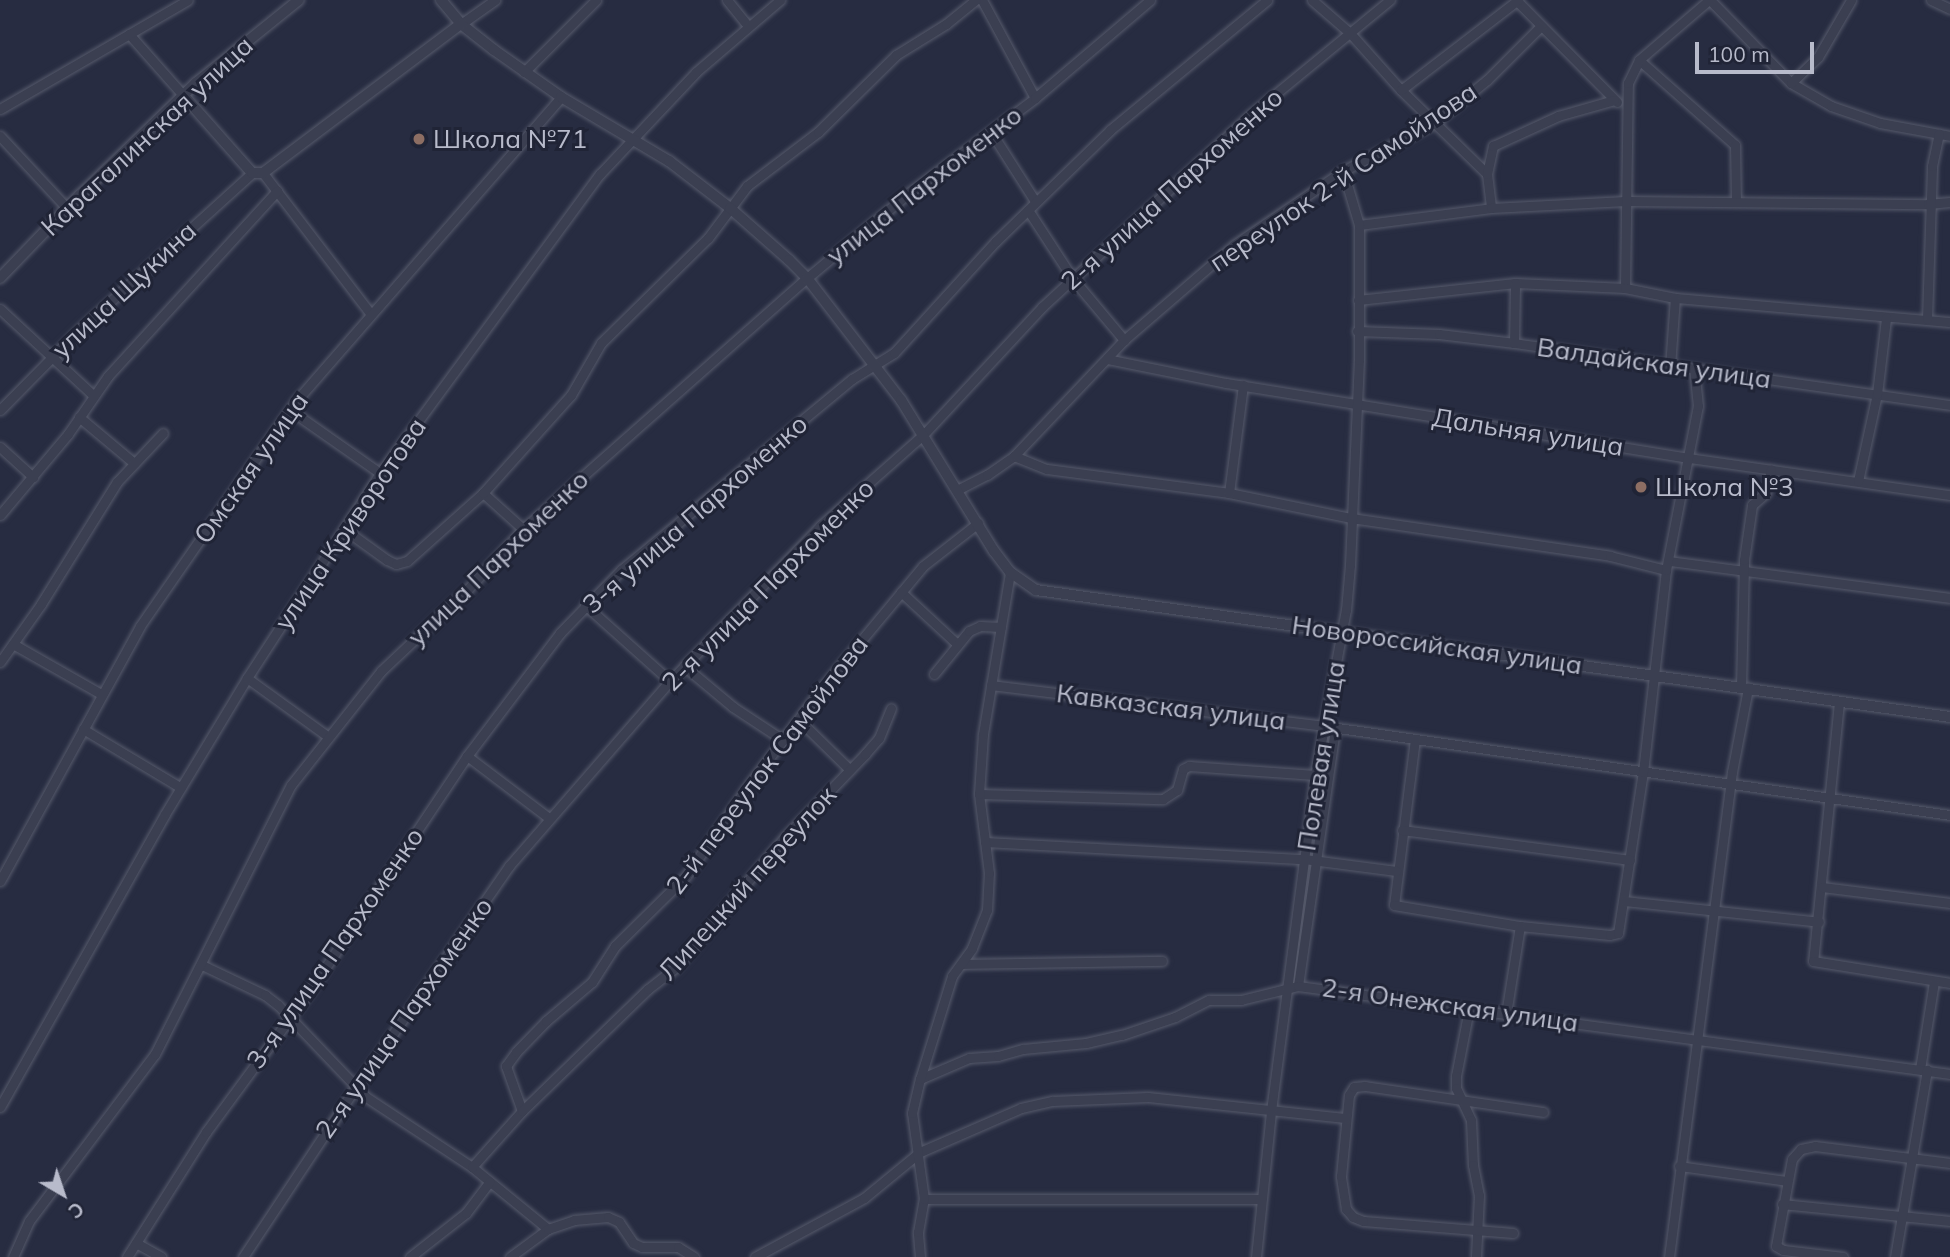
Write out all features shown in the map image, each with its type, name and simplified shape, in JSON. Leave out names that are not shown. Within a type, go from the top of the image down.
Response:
[{"type":"street","points":[[0,109],[188,0]]},
{"type":"street","name":"Карагалинская улица","points":[[0,278],[67,208],[183,95],[299,0]]},
{"type":"street","name":"Новороссийская улица","points":[[441,0],[461,24],[524,72],[669,161],[730,208],[807,278],[875,365],[924,434],[1010,572],[1025,584],[1051,594],[1950,717]]},
{"type":"street","name":"улица Щукина","points":[[0,410],[151,263],[258,173],[495,0]]},
{"type":"street","points":[[524,72],[596,0]]},
{"type":"street","points":[[727,0],[747,25]]},
{"type":"street","name":"улица Криворотова","points":[[0,1107],[181,788],[247,678],[380,473],[600,174],[696,72],[747,25],[780,0]]},
{"type":"street","points":[[344,529],[396,564],[407,561],[483,493],[571,395],[601,343],[708,238],[747,186],[818,132],[896,55],[946,24],[976,0]]},
{"type":"street","points":[[982,0],[1035,98]]},
{"type":"street","name":"улица Пархоменко","points":[[13,1257],[29,1221],[155,1054],[202,965],[270,820],[290,785],[380,671],[467,590],[523,529],[807,278],[910,192],[1035,98],[1150,0]]},
{"type":"street","name":"3-я улица Пархоменко","points":[[127,1257],[206,1132],[379,891],[467,756],[560,633],[585,605],[632,561],[852,379],[894,353],[1035,201],[1110,130],[1267,0]]},
{"type":"street","points":[[1312,0],[1350,33],[1401,90],[1487,174]]},
{"type":"street","name":"2-я улица Пархоменко","points":[[243,1257],[356,1087],[509,866],[670,681],[820,526],[924,434],[1042,307],[1251,114],[1390,0]]},
{"type":"street","points":[[1625,288],[1628,83],[1639,60],[1710,0],[1791,83],[1831,106],[1880,123],[1950,136]]},
{"type":"street","points":[[1791,83],[1818,57],[1851,0]]},
{"type":"street","points":[[1931,0],[1950,9]]},
{"type":"street","points":[[1401,90],[1517,1],[1614,100],[1627,109]]},
{"type":"street","name":"переулок 2-й Самойлова","points":[[957,490],[987,475],[1014,456],[1124,340],[1234,245],[1343,171],[1434,123],[1487,80],[1540,27]]},
{"type":"street","points":[[129,34],[183,95],[277,191],[370,313]]},
{"type":"street","points":[[1639,60],[1735,145],[1736,202]]},
{"type":"street","name":"Омская улица","points":[[0,881],[140,626],[290,410],[370,313],[561,97]]},
{"type":"street","points":[[1491,208],[1487,174],[1493,146],[1558,116],[1614,100]]},
{"type":"street","points":[[990,132],[1035,201]]},
{"type":"street","points":[[1927,319],[1930,202],[1939,134]]},
{"type":"street","points":[[0,136],[67,208]]},
{"type":"street","name":"Полевая улица","points":[[1256,1257],[1271,1111],[1315,775],[1342,632],[1351,518],[1359,225],[1343,171]]},
{"type":"street","points":[[0,515],[33,477],[93,395],[277,191]]},
{"type":"street","points":[[1359,225],[1491,208],[1626,201],[1950,201]]},
{"type":"street","points":[[1028,210],[1073,279],[1124,340]]},
{"type":"street","points":[[1514,343],[1515,283]]},
{"type":"street","points":[[1358,300],[1515,283],[1625,288],[1675,298],[1950,323]]},
{"type":"street","points":[[1670,367],[1675,298]]},
{"type":"street","points":[[0,309],[93,395]]},
{"type":"street","points":[[1858,481],[1877,394],[1886,318]]},
{"type":"street","name":"Валдайская улица","points":[[1357,331],[1439,334],[1514,343],[1950,405]]},
{"type":"street","name":"Дальняя улица","points":[[1107,359],[1243,385],[1689,458],[1950,495]]},
{"type":"street","points":[[1415,739],[1392,899],[1394,905],[1520,926],[1610,936],[1618,933],[1643,772],[1652,675],[1667,566],[1698,406],[1694,370]]},
{"type":"street","points":[[1229,493],[1243,385]]},
{"type":"street","points":[[290,410],[380,473]]},
{"type":"street","points":[[79,417],[134,463]]},
{"type":"street","points":[[0,662],[111,491],[163,433]]},
{"type":"street","points":[[0,447],[33,477]]},
{"type":"street","points":[[1014,456],[1047,469],[1229,493],[1351,518],[1667,566],[1950,598]]},
{"type":"street","points":[[1669,1257],[1744,687],[1744,560],[1752,505],[1766,493],[1771,470]]},
{"type":"street","points":[[483,493],[523,529]]},
{"type":"street","name":"2-й переулок Самойлова","points":[[522,1111],[506,1066],[516,1052],[546,1021],[592,982],[615,946],[679,885],[783,740],[923,566],[978,523]]},
{"type":"street","points":[[919,1257],[918,1232],[924,1199],[920,1152],[912,1113],[952,976],[972,948],[987,910],[989,873],[979,794],[983,734],[1010,572]]},
{"type":"street","points":[[901,592],[956,643]]},
{"type":"street","points":[[585,605],[670,681]]},
{"type":"street","points":[[933,674],[956,643],[969,631],[980,626],[1001,627]]},
{"type":"street","points":[[13,644],[101,694]]},
{"type":"street","points":[[684,666],[733,707],[783,740]]},
{"type":"street","points":[[247,678],[327,736]]},
{"type":"street","name":"Кавказская улица","points":[[991,685],[1324,726],[1830,799]]},
{"type":"street","points":[[1839,702],[1813,961],[1950,983]]},
{"type":"street","name":"Липецкий переулок","points":[[472,1167],[522,1111],[648,989],[676,967],[784,838],[878,738],[891,708]]},
{"type":"street","points":[[799,720],[850,770]]},
{"type":"street","points":[[1298,986],[1335,728]]},
{"type":"street","points":[[83,729],[181,788]]},
{"type":"street","points":[[467,756],[549,818]]},
{"type":"street","points":[[979,794],[1163,799],[1177,790],[1183,769],[1189,766],[1315,775]]},
{"type":"street","points":[[1830,799],[1950,815]]},
{"type":"street","points":[[1402,830],[1630,860]]},
{"type":"street","points":[[985,842],[1304,859],[1396,871]]},
{"type":"street","points":[[1822,887],[1950,903]]},
{"type":"street","points":[[1624,901],[1819,922]]},
{"type":"street","points":[[1506,1014],[1520,926]]},
{"type":"street","points":[[962,964],[1162,961]]},
{"type":"street","points":[[202,965],[265,995],[290,1017],[356,1087],[385,1110],[472,1167],[548,1229]]},
{"type":"street","points":[[1895,1257],[1912,1158],[1934,982]]},
{"type":"street","name":"2-я Онежская улица","points":[[920,1079],[969,1058],[1086,1043],[1122,1035],[1175,1017],[1209,1000],[1241,1000],[1298,986],[1950,1074]]},
{"type":"street","points":[[1469,1009],[1456,1076],[1460,1098],[1471,1120],[1473,1165],[1480,1206],[1476,1257]]},
{"type":"street","points":[[1513,1233],[1363,1221],[1353,1217],[1346,1209],[1341,1176],[1345,1118],[1354,1087],[1460,1098],[1543,1112]]},
{"type":"street","points":[[755,1257],[872,1193],[920,1152],[1009,1113],[1052,1101],[1148,1097],[1345,1118]]},
{"type":"street","points":[[1843,1257],[1783,1250],[1776,1246],[1792,1159],[1801,1149],[1815,1146],[1950,1163]]},
{"type":"street","points":[[1679,1166],[1787,1181]]},
{"type":"street","points":[[410,1257],[466,1213],[489,1182]]},
{"type":"street","points":[[924,1199],[1261,1199]]},
{"type":"street","points":[[1782,1204],[1900,1219],[1950,1222]]},
{"type":"street","points":[[510,1257],[548,1229],[575,1220],[608,1217],[619,1222],[633,1243],[642,1247],[678,1247],[694,1257]]},
{"type":"street","points":[[136,1243],[161,1257]]},
{"type":"place","name":"Школа №71","points":[[419,139]]},
{"type":"place","name":"Школа №3","points":[[1641,487]]}]
